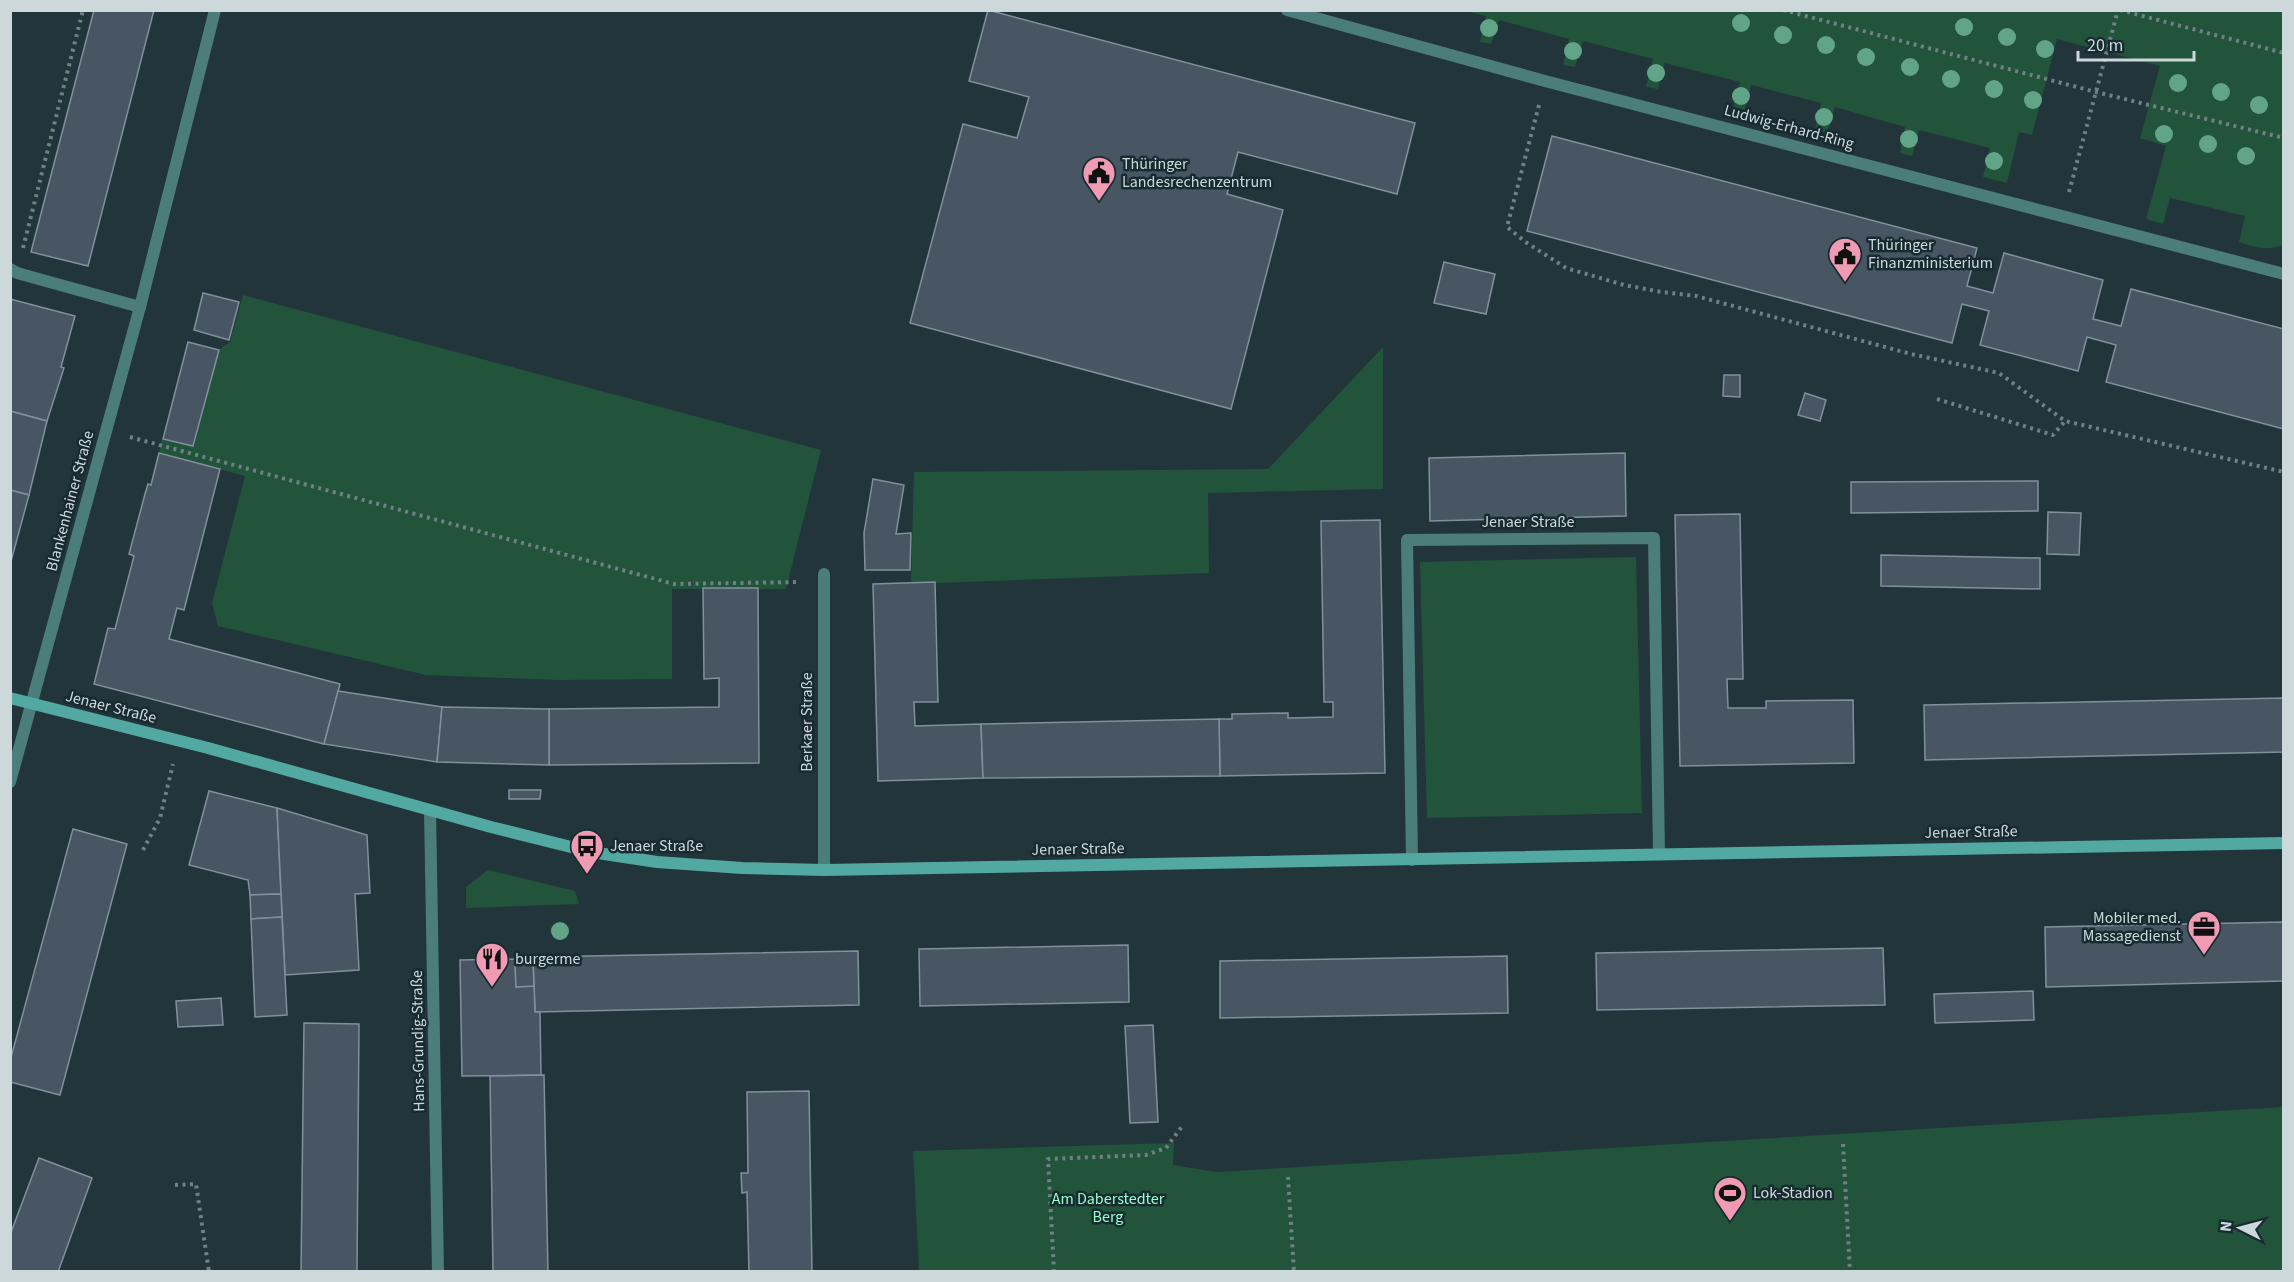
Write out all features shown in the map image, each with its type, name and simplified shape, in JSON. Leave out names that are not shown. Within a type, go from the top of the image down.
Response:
[{"type":"street","name":"Blankenhainer Straße","points":[[10,782],[140,307],[216,10]]},
{"type":"street","name":"Ludwig-Erhard-Ring","points":[[1287,10],[1545,81],[2283,274]]},
{"type":"street","points":[[14,271],[140,307]]},
{"type":"street","name":"Jenaer Straße","points":[[1412,860],[1407,540],[1654,538],[1659,854]]},
{"type":"street","name":"Berkaer Straße","points":[[824,578],[824,870]]},
{"type":"street","name":"Jenaer Straße","points":[[10,698],[179,741],[560,845],[657,862],[742,868],[824,870],[2283,843]]},
{"type":"street","name":"Hans-Grundig-Straße","points":[[430,810],[438,1272]]},
{"type":"path","points":[[14,271],[83,10]]},
{"type":"path","points":[[1783,10],[2096,92],[2283,138]]},
{"type":"path","points":[[2063,215],[2119,10],[2283,54]]},
{"type":"path","points":[[1545,81],[1507,227],[1566,268],[1600,279],[1662,292],[1696,296],[1911,354],[1999,373],[2065,421],[2283,472]]},
{"type":"path","points":[[1937,399],[2053,435],[2065,421]]},
{"type":"path","points":[[161,446],[674,584],[824,578]]},
{"type":"path","points":[[143,850],[160,818],[179,741]]},
{"type":"path","points":[[1054,1272],[1048,1158],[1146,1155],[1166,1148],[1183,1125]]},
{"type":"path","points":[[1843,1144],[1850,1272]]},
{"type":"path","points":[[1288,1177],[1294,1272]]},
{"type":"path","points":[[175,1185],[196,1184],[209,1272]]},
{"type":"green space","points":[[1465,11],[2283,11],[2283,245],[2261,248],[2239,242],[2245,216],[2170,198],[2163,224],[2146,219],[2166,146],[2140,138],[2160,66],[2057,39],[2032,135],[2019,132],[2007,183],[1983,177],[1990,148],[1919,130],[1912,156],[1900,153],[1905,127],[1835,107],[1827,133],[1815,130],[1821,103],[1751,85],[1744,113],[1733,109],[1740,82],[1665,63],[1658,89],[1646,87],[1653,59],[1583,41],[1575,67],[1563,65],[1569,39],[1499,20],[1491,44],[1480,42],[1486,16]]},
{"type":"green space","points":[[243,295],[821,450],[786,589],[672,589],[672,679],[558,680],[426,675],[218,626],[212,603],[245,476],[159,453],[162,439],[194,447],[219,350],[230,342]]},
{"type":"green space","points":[[1383,347],[1383,489],[1208,493],[1209,573],[911,584],[914,472],[1268,469]]},
{"type":"green space","points":[[1636,557],[1642,813],[1427,818],[1420,562]]},
{"type":"green space","points":[[488,870],[575,891],[579,904],[466,908],[466,887]]},
{"type":"green space","name":"Lok-Stadion","points":[[2283,1107],[2283,1271],[919,1271],[913,1151],[1174,1143],[1173,1165],[1217,1172]]},
{"type":"building","points":[[94,10],[154,10],[88,266],[31,252]]},
{"type":"building","name":"Thüringer Landesrechenzentrum","points":[[988,10],[1415,123],[1397,194],[1238,152],[1227,194],[1283,210],[1231,409],[910,323],[963,124],[1017,138],[1029,97],[969,81]]},
{"type":"building","name":"Thüringer Finanzministerium","points":[[1552,136],[1977,248],[1967,286],[1993,293],[2004,253],[2103,280],[2093,319],[2121,326],[2131,289],[2284,329],[2284,429],[2106,382],[2116,345],[2087,337],[2078,371],[1980,345],[1989,311],[1962,304],[1952,343],[1527,231]]},
{"type":"building","points":[[1444,262],[1495,274],[1486,314],[1434,303]]},
{"type":"building","points":[[203,293],[239,302],[229,340],[194,330]]},
{"type":"building","points":[[10,299],[75,316],[61,367],[64,368],[47,421],[10,411]]},
{"type":"building","points":[[188,342],[219,350],[193,446],[163,439]]},
{"type":"building","points":[[1724,375],[1740,375],[1740,397],[1723,396]]},
{"type":"building","points":[[1805,393],[1826,400],[1820,421],[1798,415]]},
{"type":"building","points":[[10,411],[47,421],[29,495],[10,490]]},
{"type":"building","points":[[159,453],[220,469],[184,610],[177,608],[169,639],[340,684],[324,744],[94,684],[108,628],[115,629],[134,556],[129,554]]},
{"type":"building","points":[[1625,453],[1626,516],[1430,521],[1429,458]]},
{"type":"building","points":[[873,479],[904,485],[896,534],[911,533],[910,570],[865,570],[864,533]]},
{"type":"building","points":[[2038,481],[2038,511],[1851,513],[1851,482]]},
{"type":"building","points":[[10,490],[29,495],[10,565]]},
{"type":"building","points":[[2048,512],[2081,513],[2079,555],[2047,554]]},
{"type":"building","points":[[1740,514],[1743,679],[1727,679],[1728,708],[1766,708],[1766,701],[1853,700],[1854,763],[1680,766],[1675,515]]},
{"type":"building","points":[[1380,520],[1385,773],[1220,776],[1219,719],[1232,719],[1232,714],[1288,713],[1288,718],[1333,717],[1333,702],[1324,702],[1321,521]]},
{"type":"building","points":[[1881,555],[2040,558],[2040,589],[1881,586]]},
{"type":"building","points":[[935,582],[938,702],[914,702],[915,726],[981,724],[983,778],[878,781],[873,584]]},
{"type":"building","points":[[703,588],[758,588],[759,763],[549,765],[549,709],[719,707],[719,678],[704,679]]},
{"type":"building","points":[[338,691],[442,707],[437,762],[324,744]]},
{"type":"building","points":[[2284,698],[2284,752],[1925,760],[1924,705]]},
{"type":"building","points":[[442,707],[549,709],[549,765],[437,762]]},
{"type":"building","points":[[1219,719],[1220,776],[983,778],[981,724]]},
{"type":"building","points":[[509,790],[541,790],[540,799],[509,799]]},
{"type":"building","points":[[209,791],[277,808],[281,894],[250,895],[248,880],[189,865]]},
{"type":"building","points":[[277,808],[367,835],[370,893],[355,894],[359,970],[285,975]]},
{"type":"building","points":[[73,829],[127,844],[60,1095],[10,1082],[10,1061]]},
{"type":"building","points":[[281,894],[282,917],[251,919],[250,895]]},
{"type":"building","points":[[282,917],[287,1015],[255,1017],[251,919]]},
{"type":"building","points":[[2284,922],[2284,981],[2046,987],[2045,927]]},
{"type":"building","points":[[1128,945],[1129,1002],[920,1006],[919,949]]},
{"type":"building","points":[[1883,948],[1885,1005],[1597,1010],[1596,953]]},
{"type":"building","points":[[858,951],[859,1005],[535,1012],[533,957]]},
{"type":"building","points":[[1507,956],[1508,1013],[1220,1018],[1220,961]]},
{"type":"building","points":[[515,959],[516,987],[534,986],[535,1012],[540,1012],[541,1075],[462,1076],[460,960]]},
{"type":"building","points":[[533,963],[534,986],[516,987],[515,964]]},
{"type":"building","points":[[2033,991],[2034,1020],[1935,1023],[1934,994]]},
{"type":"building","points":[[221,998],[223,1025],[178,1027],[176,1001]]},
{"type":"building","points":[[304,1023],[359,1024],[357,1272],[301,1272]]},
{"type":"building","points":[[1153,1025],[1158,1122],[1130,1123],[1125,1026]]},
{"type":"building","points":[[544,1075],[548,1272],[493,1272],[490,1076]]},
{"type":"building","points":[[809,1091],[812,1272],[749,1272],[747,1192],[742,1193],[741,1173],[748,1173],[747,1092]]},
{"type":"building","points":[[39,1158],[92,1178],[58,1272],[10,1272],[10,1235]]},
{"type":"place","name":"Thüringer Landesrechenzentrum","points":[[1099,202]]},
{"type":"place","name":"Thüringer Finanzministerium","points":[[1845,283]]},
{"type":"place","name":"Jenaer Straße","points":[[587,875]]},
{"type":"place","name":"Mobiler med. Massagedienst","points":[[2204,956]]},
{"type":"place","name":"burgerme","points":[[492,988]]},
{"type":"place","name":"Lok-Stadion","points":[[1730,1222]]},
{"type":"park label","name":"Am Daberstedter Berg","points":[[1108,1208]]}]
